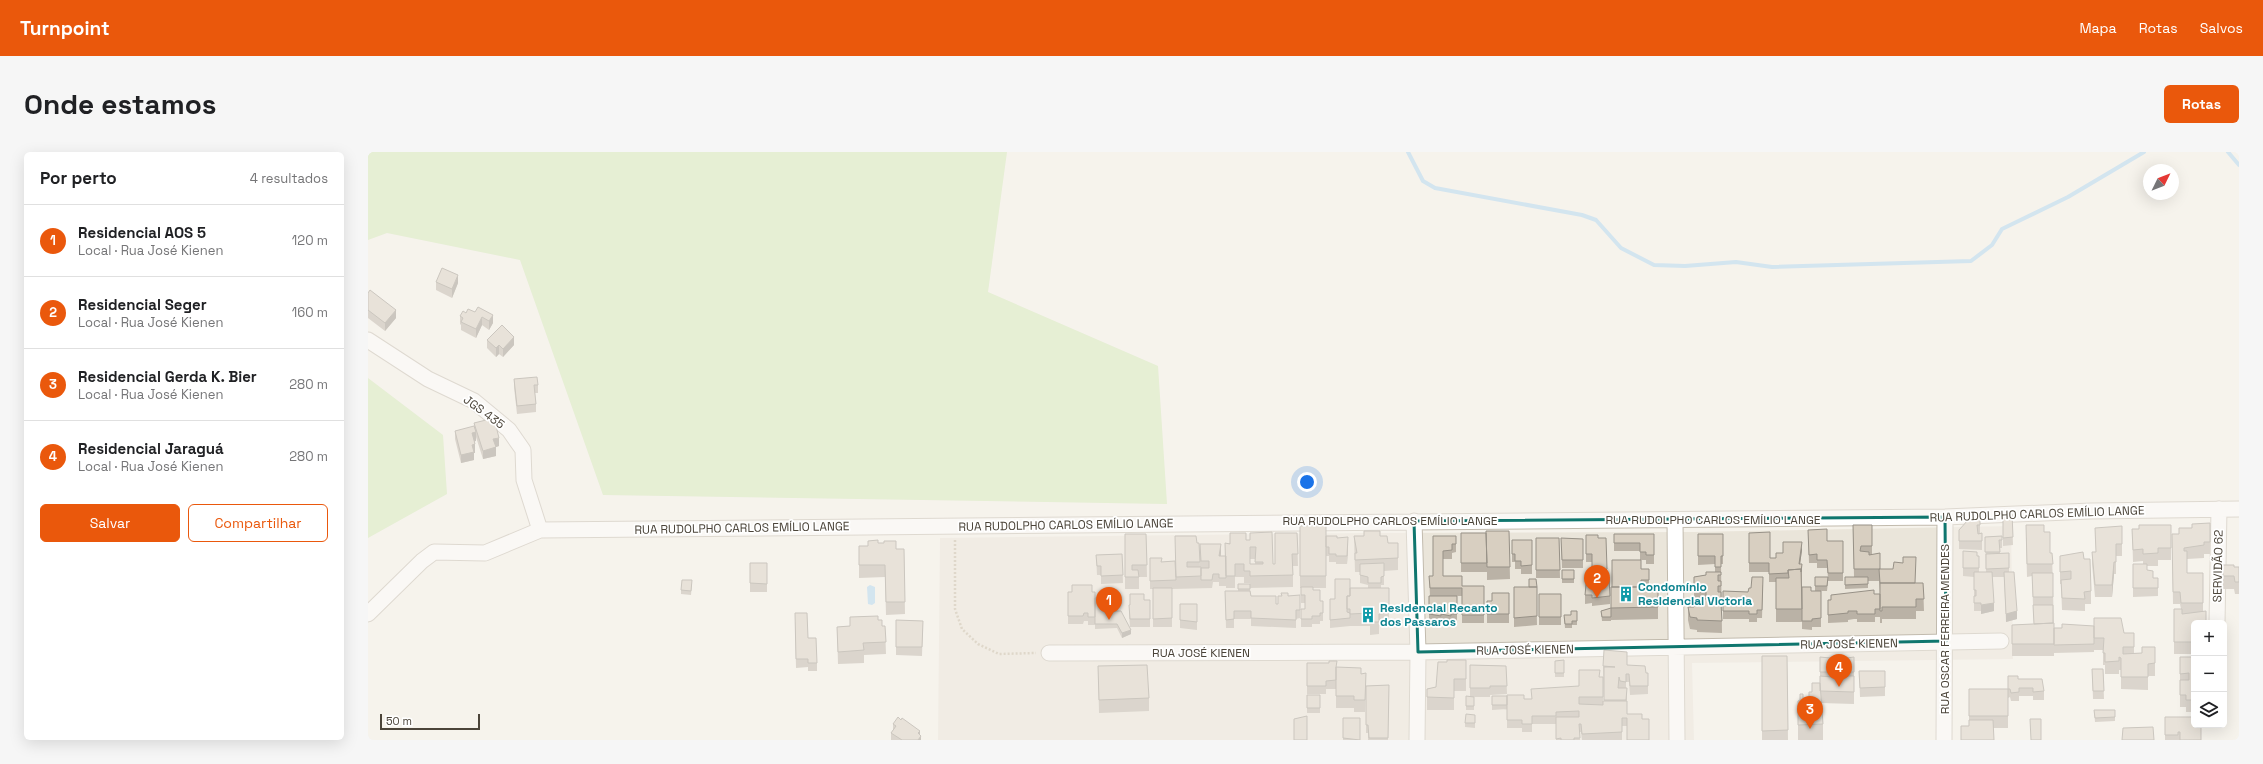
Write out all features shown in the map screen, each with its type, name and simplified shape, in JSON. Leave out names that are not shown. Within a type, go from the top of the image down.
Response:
[{"type":"street","name":"JGS 435","points":[[368,340],[428,379],[474,401],[509,430],[523,450],[524,480],[540,530]]},
{"type":"street","name":"RUA RUDOLPHO CARLOS EMÍLIO LANGE","points":[[540,530],[1414,521],[1944,518],[2084,511],[2239,508]]},
{"type":"street","name":"SERVIDÃO 62","points":[[2217,620],[2219,509]]},
{"type":"street","name":"RUA OSCAR FERREIRA MENDES","points":[[1944,518],[1946,642],[1944,740]]},
{"type":"street","points":[[1675,520],[1678,740]]},
{"type":"street","points":[[1414,521],[1418,652],[1416,740]]},
{"type":"street","points":[[368,614],[422,560],[434,552],[485,553],[540,530]]},
{"type":"street","name":"RUA JOSÉ KIENEN","points":[[1049,653],[1418,652],[2001,641]]},
{"type":"path","points":[[956,526],[954,609],[962,629],[978,644],[999,654],[1049,653]]},
{"type":"highlighted area","points":[[1945,517],[1946,641],[1418,652],[1414,521]]},
{"type":"shaded area","points":[[2011,526],[2013,659],[1692,663],[1694,740],[938,740],[940,538],[1362,533],[1694,532]]},
{"type":"green space","points":[[368,152],[1007,152],[988,292],[1158,366],[1167,504],[603,495],[520,260],[387,233],[368,240]]},
{"type":"green space","points":[[368,378],[443,435],[447,494],[368,538]]},
{"type":"water","points":[[870,585],[875,587],[875,603],[872,605],[868,604],[867,587]]},
{"type":"building","points":[[442,268],[458,275],[452,289],[436,282]]},
{"type":"building","points":[[370,290],[396,310],[385,323],[368,310],[368,293]]},
{"type":"building","points":[[478,307],[493,315],[489,321],[482,317],[476,329],[461,322],[463,318],[460,316],[463,311],[466,313],[468,309],[475,312]]},
{"type":"building","points":[[502,325],[514,337],[503,349],[499,345],[496,348],[487,340]]},
{"type":"building","points":[[537,377],[538,385],[534,385],[536,404],[517,406],[514,379]]},
{"type":"building","points":[[494,418],[499,438],[493,439],[496,447],[483,451],[474,423]]},
{"type":"building","points":[[474,426],[476,432],[472,433],[475,444],[472,445],[474,452],[461,455],[455,431]]},
{"type":"building","points":[[2012,514],[2013,537],[2003,538],[2003,515]]},
{"type":"building","points":[[1980,519],[1980,525],[1977,525],[1978,534],[1982,533],[1982,541],[1959,541],[1959,530],[1968,520]]},
{"type":"building","points":[[2210,523],[2210,542],[2204,542],[2204,545],[2184,548],[2184,551],[2187,551],[2187,573],[2203,573],[2203,603],[2181,603],[2180,592],[2173,592],[2172,534],[2179,534],[2179,528],[2192,528],[2192,524]]},
{"type":"building","points":[[1326,525],[1326,576],[1300,576],[1300,526]]},
{"type":"building","points":[[1853,525],[1872,525],[1872,546],[1861,546],[1860,551],[1869,552],[1869,555],[1880,553],[1880,569],[1854,569]]},
{"type":"building","points":[[2026,525],[2044,525],[2044,532],[2050,532],[2050,553],[2052,553],[2053,564],[2027,564]]},
{"type":"building","points":[[2139,525],[2171,525],[2171,548],[2158,548],[2158,553],[2143,554],[2143,549],[2133,550],[2132,529],[2139,529]]},
{"type":"building","points":[[2122,526],[2122,544],[2116,544],[2116,562],[2114,562],[2112,585],[2095,585],[2092,552],[2096,552],[2095,528]]},
{"type":"building","points":[[1827,529],[1827,541],[1843,541],[1843,573],[1828,573],[1827,560],[1817,560],[1817,554],[1809,555],[1808,530]]},
{"type":"building","points":[[1364,531],[1380,531],[1380,536],[1387,536],[1388,543],[1398,543],[1398,558],[1355,560],[1355,553],[1357,553],[1354,536],[1364,536]]},
{"type":"building","points":[[1486,531],[1509,531],[1510,567],[1487,567]]},
{"type":"building","points":[[1272,532],[1273,564],[1275,564],[1275,533],[1297,533],[1298,554],[1292,554],[1293,575],[1250,576],[1250,571],[1244,571],[1244,564],[1235,564],[1235,576],[1226,576],[1225,543],[1230,544],[1230,533],[1246,533],[1246,540],[1250,540],[1250,533]],"holes":[[[1250,547],[1256,547],[1255,562],[1263,562],[1263,564],[1250,564]]]},
{"type":"building","points":[[1770,532],[1770,558],[1776,558],[1776,553],[1783,553],[1783,542],[1802,542],[1799,564],[1802,564],[1801,572],[1801,569],[1788,570],[1788,573],[1769,574],[1769,563],[1749,563],[1749,533]]},
{"type":"building","points":[[1461,533],[1486,533],[1487,563],[1461,563]]},
{"type":"building","points":[[1125,534],[1146,534],[1147,565],[1132,565],[1132,570],[1138,570],[1139,577],[1125,577]]},
{"type":"building","points":[[1614,534],[1654,534],[1654,555],[1646,555],[1646,552],[1640,552],[1640,543],[1614,543]]},
{"type":"building","points":[[1698,534],[1723,534],[1723,556],[1721,556],[1721,567],[1715,567],[1715,556],[1698,556]]},
{"type":"building","points":[[1586,535],[1598,535],[1598,538],[1606,538],[1607,569],[1605,571],[1592,571],[1592,554],[1586,554]]},
{"type":"building","points":[[1175,536],[1196,536],[1197,543],[1199,543],[1200,562],[1187,562],[1187,567],[1201,567],[1201,576],[1176,577]]},
{"type":"building","points":[[1326,536],[1337,536],[1337,538],[1348,537],[1347,556],[1336,556],[1336,554],[1329,554],[1329,547],[1326,547]]},
{"type":"building","points":[[1433,536],[1456,536],[1456,544],[1452,544],[1452,550],[1443,551],[1443,576],[1462,576],[1462,586],[1484,586],[1484,615],[1462,615],[1462,588],[1430,588],[1429,576],[1433,576]]},
{"type":"building","points":[[2002,536],[2002,540],[1999,540],[2000,552],[1985,552],[1985,537]]},
{"type":"building","points":[[1536,538],[1559,538],[1560,570],[1536,570]]},
{"type":"building","points":[[1561,538],[1583,539],[1583,560],[1562,560]]},
{"type":"building","points":[[878,540],[878,543],[884,543],[884,541],[896,541],[896,549],[904,549],[905,602],[886,602],[885,565],[859,565],[859,546],[868,546],[868,541]]},
{"type":"building","points":[[1512,540],[1532,540],[1532,565],[1521,566],[1521,561],[1515,561],[1515,554],[1512,554]]},
{"type":"building","points":[[1200,544],[1221,544],[1219,556],[1226,556],[1226,578],[1219,578],[1219,574],[1213,574],[1212,580],[1201,580],[1201,568],[1209,568],[1209,561],[1201,561]]},
{"type":"building","points":[[1963,551],[1977,552],[1977,556],[1979,556],[1979,568],[1963,568]]},
{"type":"building","points":[[2083,552],[2084,559],[2090,559],[2091,591],[2084,592],[2085,599],[2062,598],[2061,580],[2071,579],[2071,571],[2060,572],[2060,556]]},
{"type":"building","points":[[2009,553],[2009,568],[1986,569],[1986,554]]},
{"type":"building","points":[[1122,554],[1123,575],[1101,576],[1101,566],[1097,566],[1096,555]]},
{"type":"building","points":[[1903,557],[1916,557],[1915,583],[1880,583],[1879,569],[1893,569],[1894,562],[1903,563]]},
{"type":"building","points":[[1150,558],[1162,558],[1161,562],[1175,561],[1176,580],[1150,581]]},
{"type":"building","points":[[1612,560],[1641,560],[1641,569],[1649,569],[1649,580],[1641,580],[1641,587],[1612,587]]},
{"type":"building","points":[[750,563],[767,563],[767,584],[750,583]]},
{"type":"building","points":[[1384,563],[1384,576],[1381,577],[1381,583],[1368,583],[1368,577],[1360,575],[1360,564]]},
{"type":"building","points":[[2133,564],[2147,564],[2147,570],[2153,571],[2153,578],[2158,578],[2158,588],[2133,588]]},
{"type":"building","points":[[2223,565],[2234,565],[2234,567],[2239,567],[2239,582],[2235,582],[2234,576],[2223,576]]},
{"type":"building","points":[[1801,569],[1802,609],[1776,609],[1776,578],[1789,578],[1788,570]]},
{"type":"building","points":[[1562,570],[1574,570],[1574,579],[1562,579]]},
{"type":"building","points":[[1706,572],[1721,572],[1721,575],[1718,575],[1718,581],[1721,581],[1721,586],[1718,586],[1718,592],[1721,592],[1721,599],[1718,599],[1718,604],[1721,604],[1722,621],[1697,620],[1697,618],[1690,617],[1688,607],[1694,607],[1694,601],[1706,599],[1706,592],[1694,591],[1694,577],[1706,575]]},
{"type":"building","points":[[1974,572],[1992,572],[1994,603],[1981,605],[1981,603],[1974,603],[1976,590],[1974,590]]},
{"type":"building","points":[[2004,572],[2014,572],[2017,611],[2006,614]]},
{"type":"building","points":[[2032,573],[2053,573],[2053,597],[2033,597]]},
{"type":"building","points":[[1587,575],[1599,575],[1602,579],[1609,579],[1610,596],[1592,598],[1592,595],[1585,595]]},
{"type":"building","points":[[1752,577],[1763,577],[1762,610],[1757,610],[1757,614],[1749,614],[1749,611],[1723,611],[1723,591],[1748,592],[1749,588],[1751,588]]},
{"type":"building","points":[[1815,577],[1828,577],[1827,586],[1815,586]]},
{"type":"building","points":[[1845,577],[1868,577],[1868,584],[1845,585]]},
{"type":"building","points":[[1335,579],[1350,579],[1350,596],[1347,596],[1347,612],[1350,613],[1350,618],[1330,620],[1330,599],[1335,599]]},
{"type":"building","points":[[1529,579],[1536,579],[1537,587],[1529,587]]},
{"type":"building","points":[[682,580],[692,580],[691,591],[681,590]]},
{"type":"building","points":[[1880,583],[1923,583],[1924,599],[1916,599],[1916,607],[1882,607],[1882,611],[1880,611]]},
{"type":"building","points":[[1238,584],[1250,584],[1250,589],[1238,589]]},
{"type":"building","points":[[1072,585],[1092,585],[1092,592],[1095,592],[1095,617],[1088,617],[1088,613],[1084,613],[1083,616],[1068,616],[1068,592],[1072,592]]},
{"type":"building","points":[[1301,587],[1313,587],[1313,590],[1320,590],[1320,601],[1323,601],[1323,613],[1320,613],[1320,616],[1312,616],[1312,619],[1301,619],[1301,609],[1305,609],[1305,595],[1301,595]]},
{"type":"building","points":[[1514,587],[1537,587],[1537,616],[1514,618]]},
{"type":"building","points":[[1611,587],[1658,587],[1658,607],[1611,608]]},
{"type":"building","points":[[1802,587],[1811,587],[1811,591],[1821,591],[1821,618],[1812,619],[1812,621],[1802,621]]},
{"type":"building","points":[[1153,588],[1172,588],[1172,618],[1153,619]]},
{"type":"building","points":[[1350,588],[1389,588],[1389,613],[1379,614],[1379,622],[1370,622],[1370,613],[1350,614],[1350,609],[1347,609],[1347,596],[1350,596]]},
{"type":"building","points":[[1874,590],[1874,594],[1880,594],[1880,609],[1875,609],[1875,614],[1857,614],[1857,611],[1848,611],[1848,613],[1828,615],[1828,600],[1831,600],[1831,595]]},
{"type":"building","points":[[1225,591],[1250,591],[1251,596],[1276,596],[1276,604],[1278,604],[1278,596],[1282,596],[1281,593],[1288,593],[1288,596],[1300,595],[1300,610],[1296,610],[1296,620],[1251,618],[1251,611],[1234,611],[1234,619],[1226,620]]},
{"type":"building","points":[[1492,593],[1509,593],[1509,614],[1487,614],[1487,601],[1492,601]]},
{"type":"building","points":[[1130,594],[1144,594],[1144,600],[1150,600],[1150,619],[1130,619]]},
{"type":"building","points":[[1539,594],[1561,594],[1561,617],[1539,617]]},
{"type":"building","points":[[1429,596],[1457,596],[1457,614],[1451,614],[1451,616],[1441,614],[1441,616],[1429,614]]},
{"type":"building","points":[[1095,598],[1113,598],[1113,611],[1121,611],[1131,630],[1122,633],[1117,624],[1095,624]]},
{"type":"building","points":[[1180,604],[1197,604],[1197,622],[1180,620]]},
{"type":"building","points":[[2033,605],[2053,605],[2053,623],[2034,624]]},
{"type":"building","points":[[1611,608],[1611,617],[1602,617],[1601,611]]},
{"type":"building","points":[[2174,609],[2182,609],[2182,614],[2206,611],[2206,620],[2191,620],[2191,642],[2174,642]]},
{"type":"building","points":[[1571,611],[1577,611],[1577,621],[1572,621],[1572,624],[1565,624],[1564,615],[1571,615]]},
{"type":"building","points":[[795,613],[807,613],[808,638],[816,638],[817,663],[808,663],[808,659],[796,659]]},
{"type":"building","points":[[878,616],[878,620],[882,620],[882,626],[885,626],[886,642],[863,643],[864,650],[838,652],[837,627],[850,626],[850,617]]},
{"type":"building","points":[[2094,618],[2121,618],[2124,633],[2134,633],[2134,647],[2123,647],[2123,654],[2142,653],[2142,647],[2155,647],[2155,663],[2148,664],[2148,677],[2121,677],[2121,658],[2119,657],[2119,661],[2105,662],[2105,653],[2103,653],[2104,638],[2094,638]]},
{"type":"building","points":[[896,620],[923,621],[922,647],[896,647]]},
{"type":"building","points":[[2054,623],[2054,644],[2012,644],[2012,625]]},
{"type":"building","points":[[2062,624],[2094,626],[2094,644],[2054,645],[2054,628],[2062,628]]},
{"type":"building","points":[[1604,650],[1627,652],[1627,665],[1645,666],[1646,673],[1648,673],[1648,686],[1630,686],[1629,674],[1626,674],[1626,682],[1620,681],[1619,677],[1618,688],[1627,688],[1626,700],[1604,700],[1604,667],[1615,667],[1603,666]]},
{"type":"building","points":[[1762,656],[1787,656],[1788,730],[1762,731]]},
{"type":"building","points":[[1820,657],[1840,659],[1854,657],[1854,672],[1845,672],[1845,676],[1854,676],[1854,692],[1820,691],[1820,676],[1832,677],[1832,672],[1820,672]]},
{"type":"building","points":[[2180,657],[2191,657],[2191,700],[2186,700],[2186,695],[2180,695],[2180,680],[2189,680],[2189,673],[2180,674]]},
{"type":"building","points":[[1447,660],[1466,660],[1466,679],[1454,679],[1454,698],[1427,697],[1427,689],[1436,687],[1438,662],[1447,662]]},
{"type":"building","points":[[1564,660],[1564,673],[1555,673],[1555,661]]},
{"type":"building","points":[[1329,661],[1337,661],[1336,680],[1326,681],[1326,686],[1307,686],[1307,663],[1329,663]]},
{"type":"building","points":[[1147,665],[1149,698],[1099,700],[1098,666]]},
{"type":"building","points":[[1470,665],[1506,666],[1507,686],[1470,688]]},
{"type":"building","points":[[1336,667],[1361,668],[1361,674],[1366,673],[1365,700],[1354,700],[1354,696],[1336,696]]},
{"type":"building","points":[[2092,669],[2103,669],[2104,691],[2093,691]]},
{"type":"building","points":[[1579,670],[1600,670],[1599,677],[1603,677],[1603,697],[1579,697],[1579,704],[1603,705],[1603,701],[1627,701],[1627,714],[1642,714],[1642,719],[1649,719],[1649,740],[1627,740],[1627,718],[1622,718],[1622,732],[1582,734],[1581,724],[1579,724],[1580,738],[1574,738],[1574,740],[1561,740],[1561,738],[1556,739],[1556,717],[1579,717],[1579,711],[1556,712],[1556,716],[1532,716],[1532,724],[1522,724],[1522,720],[1507,720],[1507,695],[1524,695],[1524,699],[1532,699],[1531,689],[1579,686]]},
{"type":"building","points":[[1859,671],[1885,671],[1885,687],[1860,688]]},
{"type":"building","points":[[2008,676],[2018,676],[2018,679],[2042,679],[2044,691],[2033,692],[2033,688],[2019,688],[2019,692],[2011,693],[2010,689],[2008,689]]},
{"type":"building","points":[[1812,683],[1820,683],[1823,724],[1798,725],[1798,701],[1800,700],[1800,694],[1803,694],[1803,698],[1809,698],[1809,692],[1812,692]]},
{"type":"building","points":[[1389,685],[1388,738],[1369,738],[1368,725],[1366,725],[1366,686]]},
{"type":"building","points":[[1969,689],[2008,689],[2008,716],[1969,716]]},
{"type":"building","points":[[1307,695],[1320,695],[1320,708],[1307,708]]},
{"type":"building","points":[[1466,696],[1474,697],[1474,706],[1466,706]]},
{"type":"building","points":[[1492,696],[1507,696],[1507,705],[1492,705]]},
{"type":"building","points":[[2094,710],[2115,710],[2115,717],[2095,718]]},
{"type":"building","points":[[1466,714],[1475,715],[1475,723],[1465,723]]},
{"type":"building","points":[[1307,716],[1307,740],[1294,740],[1294,719]]},
{"type":"building","points":[[898,717],[901,720],[902,718],[920,731],[918,733],[921,736],[918,740],[902,740],[891,733],[896,726],[893,724]]},
{"type":"building","points":[[2165,717],[2191,717],[2191,728],[2201,728],[2201,740],[2180,740],[2180,732],[2178,732],[2178,735],[2165,735]]},
{"type":"building","points":[[1343,718],[1360,718],[1360,740],[1343,738]]},
{"type":"building","points":[[2030,719],[2041,719],[2041,740],[2031,740]]},
{"type":"building","points":[[1969,720],[1993,720],[1994,740],[1961,740],[1961,726],[1969,726]]},
{"type":"building","points":[[2153,727],[2154,740],[2122,740],[2123,728]]},
{"type":"waterway","points":[[1408,152],[1423,181],[1435,188],[1582,215],[1596,220],[1621,248],[1654,265],[1685,266],[1736,262],[1772,267],[1971,261],[1992,245],[2002,229],[2068,197],[2144,152]]},
{"type":"waterway","points":[[2228,152],[2239,165]]},
{"type":"place","name":"Condomínio Residencial Victoria","points":[[1626,594]]},
{"type":"place","name":"Residencial Seger","points":[[1597,598]]},
{"type":"place","name":"Residencial Recanto dos Passaros","points":[[1368,615]]},
{"type":"place","name":"Residencial AOS 5","points":[[1109,620]]},
{"type":"place","name":"Residencial Jaraguá","points":[[1839,687]]},
{"type":"place","name":"Residencial Gerda K. Bier","points":[[1810,729]]}]
